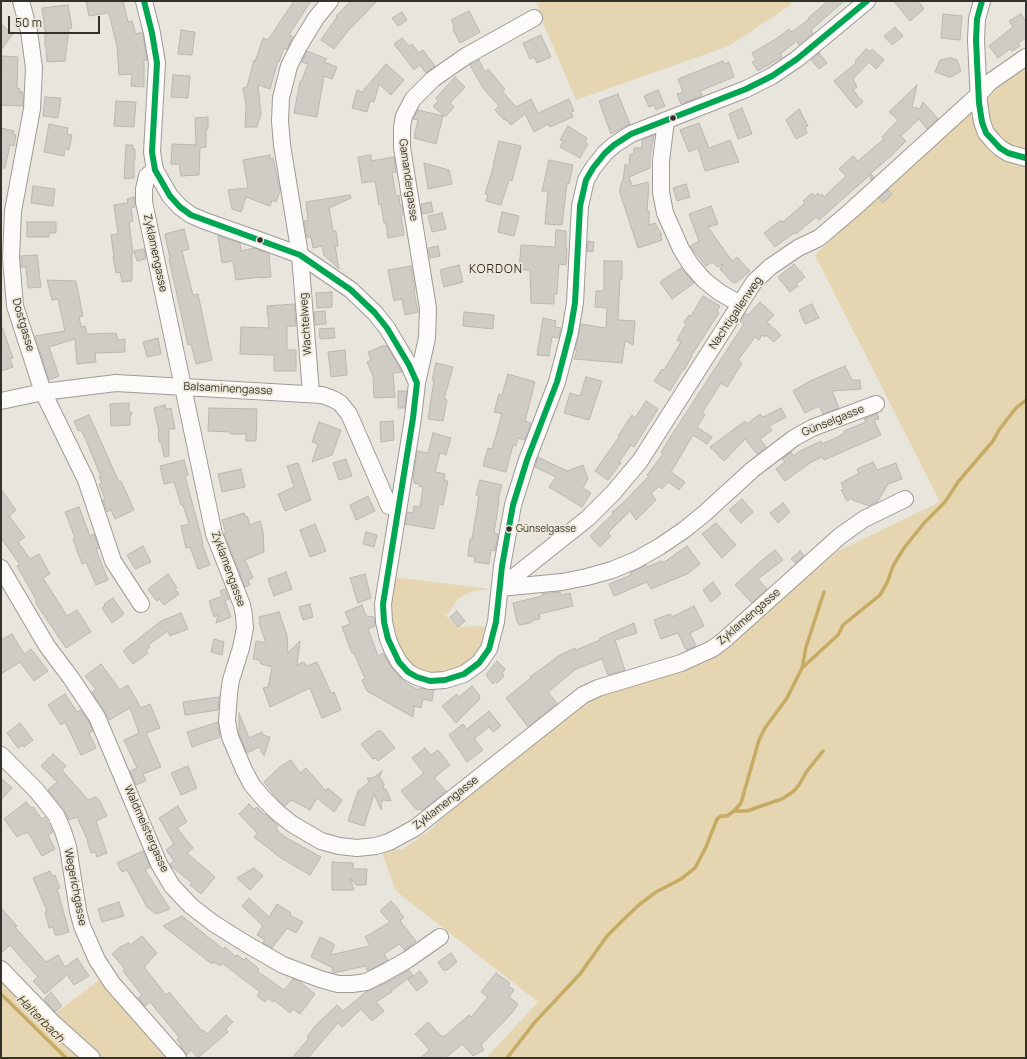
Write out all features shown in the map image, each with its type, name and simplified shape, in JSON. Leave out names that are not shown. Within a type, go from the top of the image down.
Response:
[{"type":"street","name":"Dostgasse","points":[[21,1],[30,31],[34,68],[32,109],[13,211],[11,258],[15,306],[43,392],[86,480],[113,561],[142,604]]},
{"type":"street","points":[[144,1],[152,33],[157,63],[152,152],[155,170],[170,196],[191,215],[300,255],[351,290],[375,313],[387,328],[400,348],[417,383]]},
{"type":"street","name":"Wachtelweg","points":[[311,393],[300,255],[282,145],[280,121],[281,98],[289,66],[299,46],[316,18],[330,1]]},
{"type":"street","name":"Gamandergasse","points":[[534,18],[466,56],[432,79],[413,99],[404,116],[402,127],[402,148],[428,308],[427,338],[417,383],[413,418],[383,604],[384,622],[388,638],[392,650],[399,662],[408,672],[417,677],[430,681],[445,680],[464,674],[479,663],[490,649],[496,622],[502,566],[512,505],[527,460],[557,382],[570,332],[575,303],[580,206],[586,180],[596,164],[604,153],[632,134],[746,89],[772,76],[797,59],[867,1]]},
{"type":"street","points":[[982,1],[977,20],[976,40],[978,95],[982,122],[986,133],[993,141],[1008,153],[1026,158]]},
{"type":"street","name":"Nachtigallenweg","points":[[500,588],[579,526],[618,487],[640,461],[754,282],[770,267],[798,248],[819,238],[852,210],[978,95],[990,82],[1026,57]]},
{"type":"street","points":[[666,120],[661,161],[661,192],[665,213],[681,249],[691,265],[704,280],[719,292],[740,304]]},
{"type":"street","name":"Zyklamengasse","points":[[155,170],[147,176],[144,189],[144,202],[214,534],[242,605],[244,616],[245,628],[229,693],[227,722],[230,737],[252,785],[264,799],[292,824],[321,841],[338,846],[357,848],[376,846],[390,842],[415,828],[583,695],[598,688],[681,663],[712,649],[723,641],[840,536],[864,519],[905,499]]},
{"type":"street","name":"Balsaminengasse","points":[[1,401],[43,392],[116,384],[311,393],[322,395],[340,403],[349,414],[389,506]]},
{"type":"street","name":"Günselgasse","points":[[500,588],[562,582],[587,577],[612,570],[636,560],[684,530],[752,470],[794,438],[812,428],[876,404]]},
{"type":"street","name":"Waldmeistergasse","points":[[1,568],[47,646],[97,717],[159,864],[172,886],[191,906],[213,923],[283,965],[314,977],[338,984],[366,982],[407,960],[440,937]]},
{"type":"street","name":"Wegerichgasse","points":[[1,755],[36,790],[56,815],[68,847],[78,911],[82,926],[97,960],[112,983],[178,1058]]},
{"type":"street","points":[[1,969],[53,1023],[92,1058]]},
{"type":"shaded area","points":[[537,1],[793,1],[789,6],[729,46],[576,100],[543,23]]},
{"type":"shaded area","points":[[1026,63],[1026,1058],[486,1058],[538,1002],[396,891],[381,850],[403,849],[433,828],[448,809],[586,700],[705,663],[838,551],[940,502],[815,255],[989,90]]},
{"type":"shaded area","points":[[393,577],[490,589],[473,591],[459,598],[446,616],[458,627],[485,627],[481,646],[476,653],[463,665],[445,673],[427,673],[413,666],[402,655],[393,634],[390,596]]},
{"type":"shaded area","points":[[1,975],[85,1058],[1,1058]]},
{"type":"shaded area","points":[[99,980],[105,983],[169,1058],[100,1058],[73,1035],[53,1015]]},
{"type":"building","points":[[86,1],[123,1],[128,22],[132,21],[136,34],[142,32],[143,35],[147,60],[144,60],[144,87],[131,86],[132,74],[119,75],[117,46],[109,14],[89,16]]},
{"type":"building","points":[[294,1],[311,1],[289,35],[293,37],[287,49],[284,48],[279,62],[278,61],[270,89],[258,85],[261,114],[257,127],[245,127],[246,105],[243,88],[247,87],[254,60],[255,62],[263,38],[268,40]]},
{"type":"building","points":[[351,1],[377,1],[348,31],[334,49],[321,40],[337,17],[336,16]]},
{"type":"building","points":[[828,1],[844,1],[811,30],[813,33],[799,45],[797,41],[780,54],[782,57],[758,71],[752,62],[756,60],[752,53],[776,39],[789,29],[792,32],[809,19],[808,18]]},
{"type":"building","points":[[894,1],[918,1],[924,9],[910,21]]},
{"type":"building","points":[[68,5],[72,28],[69,28],[65,61],[47,62],[42,8]]},
{"type":"building","points":[[469,11],[480,32],[460,43],[453,30],[454,25],[451,20]]},
{"type":"building","points":[[402,12],[407,20],[398,26],[392,18]]},
{"type":"building","points":[[943,14],[962,16],[960,40],[941,38]]},
{"type":"building","points":[[1021,14],[1026,22],[1026,38],[1018,43],[1020,46],[1012,51],[1010,49],[998,58],[989,46],[1013,27],[1009,21]]},
{"type":"building","points":[[1,24],[13,34],[1,50]]},
{"type":"building","points":[[895,27],[903,36],[892,45],[884,36]]},
{"type":"building","points":[[181,30],[195,32],[192,55],[178,54]]},
{"type":"building","points":[[541,35],[551,57],[537,63],[534,57],[530,59],[523,43]]},
{"type":"building","points":[[402,38],[409,46],[412,44],[419,53],[423,50],[435,66],[426,73],[420,65],[414,70],[394,44]]},
{"type":"building","points":[[866,49],[870,52],[872,49],[884,60],[876,69],[869,62],[853,79],[857,87],[853,90],[863,102],[856,108],[834,81],[856,63],[855,61]]},
{"type":"building","points":[[307,51],[327,59],[324,62],[337,67],[332,79],[324,76],[317,117],[294,113],[300,82],[308,64],[302,62]]},
{"type":"building","points":[[819,53],[827,63],[819,69],[811,60]]},
{"type":"building","points":[[2,56],[18,57],[17,88],[20,89],[20,92],[23,92],[23,106],[1,105]]},
{"type":"building","points":[[951,58],[957,60],[961,71],[949,77],[935,72],[940,60]]},
{"type":"building","points":[[479,60],[485,72],[488,69],[505,89],[502,91],[516,107],[531,99],[538,113],[569,99],[574,111],[571,112],[573,117],[550,127],[548,124],[534,132],[525,114],[511,125],[495,110],[499,106],[483,88],[470,65]]},
{"type":"building","points":[[723,61],[724,64],[729,62],[734,77],[700,91],[702,96],[681,104],[677,94],[683,92],[678,79]]},
{"type":"building","points":[[386,64],[404,80],[391,95],[379,84],[374,102],[370,101],[367,112],[352,108],[357,90],[362,92]]},
{"type":"building","points":[[173,75],[190,76],[188,98],[171,97]]},
{"type":"building","points":[[455,77],[465,87],[450,103],[454,107],[445,117],[433,106],[438,101],[436,98]]},
{"type":"building","points":[[917,85],[912,107],[920,109],[923,102],[938,119],[927,129],[919,119],[901,136],[906,141],[872,172],[871,174],[874,177],[871,180],[870,175],[819,220],[816,217],[796,234],[795,232],[775,247],[764,233],[781,220],[783,222],[805,203],[803,201],[812,193],[814,196],[818,193],[820,196],[822,194],[824,197],[846,176],[839,169],[853,156],[858,161],[884,139],[882,137],[898,120],[889,112]]},
{"type":"building","points":[[658,90],[665,106],[656,110],[654,105],[649,107],[644,96]]},
{"type":"building","points":[[618,94],[630,124],[611,134],[599,101]]},
{"type":"building","points":[[45,97],[61,98],[58,118],[43,116]]},
{"type":"building","points":[[116,101],[136,102],[134,127],[114,126]]},
{"type":"building","points":[[742,108],[752,134],[738,139],[729,114]]},
{"type":"building","points":[[799,109],[808,126],[805,127],[807,133],[796,139],[786,120]]},
{"type":"building","points":[[418,110],[443,116],[436,144],[414,138],[418,120],[413,119]]},
{"type":"building","points":[[208,117],[206,147],[200,148],[199,175],[181,176],[179,164],[171,164],[172,144],[196,145],[195,118]]},
{"type":"building","points":[[699,123],[709,148],[730,140],[739,162],[705,171],[698,148],[689,152],[680,130]]},
{"type":"building","points":[[49,124],[68,128],[67,134],[72,135],[69,150],[65,149],[64,156],[44,152]]},
{"type":"building","points":[[568,126],[587,138],[585,142],[588,144],[580,158],[560,147],[563,141],[560,140]]},
{"type":"building","points":[[1,128],[14,131],[13,134],[16,135],[14,146],[10,145],[5,168],[1,168]]},
{"type":"building","points":[[654,135],[650,156],[650,168],[629,177],[632,186],[648,182],[647,211],[649,211],[649,225],[655,223],[662,235],[660,235],[662,240],[638,248],[620,189],[623,181],[625,164],[629,166],[630,154],[634,154],[634,148],[642,148],[642,140]]},
{"type":"building","points":[[499,141],[521,146],[512,181],[509,180],[501,205],[486,201],[488,195],[485,194],[494,165]]},
{"type":"building","points":[[126,145],[133,145],[133,149],[135,149],[134,178],[124,179]]},
{"type":"building","points":[[270,155],[270,159],[273,158],[280,191],[276,202],[272,200],[270,206],[246,197],[241,212],[232,209],[228,190],[248,188],[243,160]]},
{"type":"building","points":[[371,155],[371,161],[394,157],[396,172],[392,173],[396,196],[399,195],[400,205],[402,205],[403,215],[401,216],[404,235],[388,238],[381,204],[379,205],[375,181],[362,183],[358,157]]},
{"type":"building","points":[[549,160],[573,165],[569,184],[567,183],[562,225],[545,224],[548,191],[542,191]]},
{"type":"building","points":[[424,163],[449,170],[452,184],[428,189]]},
{"type":"building","points":[[686,184],[690,197],[677,201],[673,188]]},
{"type":"building","points":[[33,186],[55,189],[53,206],[31,203]]},
{"type":"building","points":[[888,190],[892,194],[883,203],[879,198]]},
{"type":"building","points":[[350,195],[351,198],[329,208],[333,231],[336,231],[338,246],[335,246],[339,269],[324,255],[322,246],[313,248],[311,237],[307,237],[304,221],[308,220],[306,202]]},
{"type":"building","points":[[134,197],[135,207],[131,208],[133,221],[129,222],[133,253],[132,281],[122,282],[120,272],[116,273],[113,257],[111,235],[118,234],[114,205],[128,203],[127,199]]},
{"type":"building","points":[[431,202],[433,212],[422,214],[421,204]]},
{"type":"building","points":[[711,206],[718,224],[708,227],[732,261],[737,257],[750,271],[736,283],[732,282],[720,269],[723,264],[718,267],[712,262],[706,266],[690,246],[699,241],[689,214]]},
{"type":"building","points":[[502,212],[519,216],[514,236],[498,232]]},
{"type":"building","points":[[442,213],[446,229],[432,232],[428,216]]},
{"type":"building","points":[[27,222],[56,222],[56,233],[49,233],[49,237],[27,237]]},
{"type":"building","points":[[184,229],[189,249],[182,251],[193,295],[198,294],[212,360],[196,364],[191,344],[188,345],[165,234]]},
{"type":"building","points":[[556,230],[566,231],[567,248],[566,265],[559,264],[557,294],[554,294],[554,304],[531,303],[530,270],[519,270],[521,245],[555,247]]},
{"type":"building","points":[[218,236],[240,243],[241,251],[254,248],[269,254],[271,277],[236,280],[233,261],[222,263]]},
{"type":"building","points":[[588,241],[594,242],[593,252],[587,251]]},
{"type":"building","points":[[438,246],[440,256],[430,258],[428,248]]},
{"type":"building","points":[[144,249],[146,259],[137,261],[134,251]]},
{"type":"building","points":[[37,255],[41,287],[28,288],[26,267],[21,267],[21,256]]},
{"type":"building","points":[[604,261],[622,261],[622,279],[620,279],[618,320],[635,321],[633,345],[625,341],[622,363],[574,359],[581,324],[606,328],[607,308],[595,307],[596,291],[604,291]]},
{"type":"building","points":[[794,264],[805,277],[796,284],[798,286],[790,292],[778,277]]},
{"type":"building","points":[[459,265],[463,282],[444,287],[440,270]]},
{"type":"building","points":[[411,266],[418,312],[405,315],[402,299],[394,301],[388,270]]},
{"type":"building","points":[[681,268],[694,283],[672,299],[660,282]]},
{"type":"building","points":[[47,280],[76,281],[83,316],[79,317],[81,327],[85,326],[87,334],[116,333],[118,340],[125,339],[125,352],[95,353],[96,362],[77,364],[75,339],[49,347],[59,376],[49,380],[35,336],[65,331],[58,299],[52,300]]},
{"type":"building","points":[[332,292],[332,307],[317,308],[316,293]]},
{"type":"building","points":[[703,296],[720,306],[717,311],[719,313],[670,391],[654,381],[662,369],[664,370],[681,342],[677,340],[686,324],[684,322],[689,315],[691,316]]},
{"type":"building","points":[[760,302],[774,315],[767,322],[781,335],[774,342],[766,335],[765,337],[762,335],[759,340],[755,337],[738,360],[742,363],[727,387],[721,383],[702,413],[705,415],[697,427],[712,437],[707,444],[693,435],[671,472],[685,482],[679,490],[668,482],[662,489],[660,486],[651,493],[656,500],[636,520],[630,511],[608,533],[611,536],[600,547],[590,536],[649,476],[647,475],[663,454],[661,452],[671,436],[744,324],[740,321],[746,313],[748,315]]},
{"type":"building","points":[[294,304],[296,326],[287,326],[287,350],[296,350],[296,371],[274,371],[274,355],[240,354],[241,327],[269,328],[267,306]]},
{"type":"building","points":[[812,304],[819,318],[805,324],[799,310]]},
{"type":"building","points":[[325,311],[326,324],[315,325],[314,312]]},
{"type":"building","points":[[464,312],[494,315],[493,329],[463,326]]},
{"type":"building","points":[[543,318],[556,321],[555,327],[561,328],[559,338],[552,337],[549,356],[537,355]]},
{"type":"building","points":[[1,327],[13,358],[10,359],[13,367],[1,371]]},
{"type":"building","points":[[334,328],[335,338],[320,339],[319,329]]},
{"type":"building","points":[[158,338],[161,354],[147,357],[143,342]]},
{"type":"building","points":[[382,346],[387,346],[402,372],[393,373],[395,397],[374,398],[373,376],[367,362],[371,360],[368,352]]},
{"type":"building","points":[[345,350],[347,375],[331,377],[328,352]]},
{"type":"building","points":[[436,363],[453,367],[444,399],[447,400],[443,421],[428,419],[434,380],[432,380]]},
{"type":"building","points":[[845,366],[852,380],[860,380],[861,389],[832,391],[839,408],[823,414],[819,406],[805,413],[793,391],[810,381]]},
{"type":"building","points":[[508,374],[535,382],[525,421],[531,423],[525,440],[518,438],[516,446],[513,445],[506,472],[483,466],[488,448],[492,449],[502,414],[494,412],[499,394],[502,395]]},
{"type":"building","points":[[586,377],[602,381],[589,420],[564,413],[570,393],[580,396]]},
{"type":"building","points":[[398,391],[407,391],[405,408],[398,408]]},
{"type":"building","points":[[646,401],[658,409],[634,447],[631,445],[619,462],[621,463],[608,480],[595,471],[619,437],[618,436],[632,415],[635,418]]},
{"type":"building","points":[[129,403],[129,411],[132,413],[130,417],[130,425],[111,426],[110,404]]},
{"type":"building","points":[[165,405],[166,409],[171,408],[175,429],[169,429],[169,456],[164,457],[161,442],[159,442],[159,432],[154,408]]},
{"type":"building","points":[[209,408],[257,409],[256,441],[246,441],[246,434],[230,434],[230,432],[208,431]]},
{"type":"building","points":[[781,408],[786,417],[769,426],[772,430],[760,439],[766,447],[757,454],[745,439],[724,461],[710,447],[745,421],[747,424],[760,414],[763,417]]},
{"type":"building","points":[[877,414],[879,419],[874,420],[881,435],[824,460],[822,457],[810,463],[785,481],[776,469],[785,462],[782,459],[791,452],[793,456],[821,441],[822,444],[840,436],[844,433],[844,431],[866,422],[864,419]]},
{"type":"building","points":[[89,415],[119,482],[121,481],[134,510],[115,519],[111,510],[107,512],[103,500],[105,499],[99,484],[102,483],[99,477],[101,477],[86,440],[81,430],[78,431],[74,421]]},
{"type":"building","points":[[393,421],[394,440],[381,442],[380,422]]},
{"type":"building","points":[[319,422],[341,430],[332,455],[312,462],[318,444],[312,442]]},
{"type":"building","points":[[433,433],[451,438],[446,455],[440,453],[435,472],[445,474],[444,481],[448,481],[443,505],[439,504],[434,529],[405,524],[407,512],[413,513],[414,506],[420,507],[423,487],[414,483],[413,480],[417,451],[428,453]]},
{"type":"building","points":[[538,457],[567,471],[583,465],[588,479],[583,488],[591,493],[582,507],[549,487],[556,477],[535,467]]},
{"type":"building","points":[[346,459],[352,476],[339,480],[333,463]]},
{"type":"building","points":[[184,460],[188,475],[185,476],[203,543],[202,544],[210,565],[198,569],[190,547],[186,548],[181,526],[189,524],[183,505],[181,505],[174,482],[164,484],[160,466]]},
{"type":"building","points":[[873,462],[877,470],[896,463],[902,479],[888,484],[878,501],[869,506],[853,500],[852,498],[847,501],[841,490],[844,489],[841,483],[859,473],[857,469]]},
{"type":"building","points":[[298,463],[311,500],[285,511],[278,494],[294,487],[287,466]]},
{"type":"building","points":[[241,469],[245,487],[222,492],[218,474]]},
{"type":"building","points":[[480,480],[502,485],[498,500],[494,533],[498,534],[495,551],[491,550],[489,564],[474,562],[475,557],[468,556],[479,496],[476,495]]},
{"type":"building","points":[[1,489],[16,510],[9,516],[25,537],[18,542],[30,559],[39,554],[50,574],[43,578],[67,616],[77,610],[91,632],[66,648],[35,602],[37,601],[17,566],[20,565],[1,538]]},
{"type":"building","points":[[368,496],[375,511],[356,520],[350,505]]},
{"type":"building","points":[[742,499],[753,512],[741,523],[729,510]]},
{"type":"building","points":[[783,503],[790,512],[778,523],[770,513]]},
{"type":"building","points":[[79,507],[90,536],[94,534],[99,548],[96,549],[108,580],[96,585],[86,562],[82,564],[73,539],[75,538],[65,512]]},
{"type":"building","points":[[244,513],[245,516],[247,516],[250,525],[260,521],[263,531],[264,552],[245,560],[253,578],[248,580],[250,585],[245,587],[224,533],[226,533],[222,520]]},
{"type":"building","points":[[716,523],[736,545],[722,558],[702,534]]},
{"type":"building","points":[[315,524],[326,551],[310,557],[300,530]]},
{"type":"building","points":[[366,532],[377,535],[374,547],[363,544]]},
{"type":"building","points":[[143,546],[151,562],[135,569],[127,555]]},
{"type":"building","points":[[687,546],[700,564],[687,574],[651,589],[647,582],[614,596],[609,584],[631,575],[630,573],[646,565],[647,567],[662,561],[663,563]]},
{"type":"building","points":[[775,550],[783,560],[758,579],[767,589],[752,603],[735,585]]},
{"type":"building","points":[[800,551],[804,555],[796,563],[791,559]]},
{"type":"building","points":[[286,572],[292,589],[274,596],[268,579]]},
{"type":"building","points":[[168,574],[179,594],[164,605],[159,599],[157,601],[155,599],[148,589]]},
{"type":"building","points":[[365,574],[371,598],[358,603],[350,578]]},
{"type":"building","points":[[713,582],[721,594],[711,602],[703,590]]},
{"type":"building","points":[[225,589],[229,599],[225,601],[231,617],[216,623],[218,615],[214,617],[209,601],[222,596],[220,591]]},
{"type":"building","points":[[560,592],[561,595],[570,593],[573,606],[539,614],[540,619],[534,620],[530,623],[520,625],[517,622],[513,603],[542,596],[542,594]]},
{"type":"building","points":[[113,598],[124,614],[112,623],[102,608],[105,606],[104,604]]},
{"type":"building","points":[[310,604],[313,617],[303,620],[299,607]]},
{"type":"building","points":[[362,605],[366,616],[374,617],[375,626],[368,629],[378,656],[383,653],[392,668],[406,683],[418,690],[420,688],[434,690],[432,701],[423,699],[421,708],[414,706],[413,717],[367,691],[362,680],[365,679],[354,653],[352,653],[342,627],[350,624],[345,612]]},
{"type":"building","points":[[694,606],[704,626],[690,633],[696,646],[686,650],[678,633],[661,639],[654,620],[670,614],[672,617]]},
{"type":"building","points":[[457,611],[465,621],[458,627],[450,617]]},
{"type":"building","points":[[279,612],[287,635],[288,653],[300,641],[297,665],[304,662],[307,666],[317,662],[331,693],[334,692],[341,710],[322,718],[310,688],[270,707],[263,688],[268,687],[272,667],[261,664],[259,660],[253,659],[256,641],[266,643],[259,623],[259,617]]},
{"type":"building","points":[[181,613],[188,629],[170,636],[168,631],[148,645],[150,647],[146,650],[148,653],[133,664],[123,651],[161,621]]},
{"type":"building","points":[[634,623],[637,633],[615,640],[625,670],[608,675],[602,659],[576,669],[548,692],[557,703],[528,727],[506,698],[531,678],[530,677],[560,655],[575,648],[576,650],[600,640],[600,638]]},
{"type":"building","points":[[12,634],[24,654],[31,649],[48,671],[34,681],[20,662],[1,674],[1,640]]},
{"type":"building","points":[[214,639],[224,642],[222,655],[211,652]]},
{"type":"building","points":[[497,661],[505,669],[502,673],[504,676],[497,683],[495,681],[493,684],[486,675]]},
{"type":"building","points":[[101,664],[120,690],[128,685],[141,708],[150,704],[160,728],[146,733],[161,767],[143,774],[146,781],[136,785],[130,771],[137,768],[124,740],[139,733],[130,708],[109,720],[92,692],[96,689],[85,676]]},
{"type":"building","points":[[472,686],[480,696],[480,699],[456,723],[442,706],[457,694],[459,697]]},
{"type":"building","points":[[65,694],[77,712],[81,710],[93,731],[89,733],[96,748],[81,755],[65,722],[61,725],[48,705]]},
{"type":"building","points":[[219,697],[218,710],[185,715],[183,702]]},
{"type":"building","points":[[489,711],[501,726],[493,732],[489,727],[474,739],[483,750],[467,762],[449,735],[463,724],[467,729]]},
{"type":"building","points":[[239,713],[249,738],[262,732],[263,735],[270,737],[264,756],[259,747],[247,753],[239,734]]},
{"type":"building","points":[[218,722],[220,737],[192,747],[187,732]]},
{"type":"building","points":[[20,723],[33,740],[24,747],[23,745],[18,748],[7,733]]},
{"type":"building","points":[[378,731],[381,731],[395,748],[378,761],[375,758],[373,759],[361,744]]},
{"type":"building","points":[[425,748],[431,755],[438,750],[450,765],[434,778],[446,791],[423,810],[416,809],[401,791],[424,773],[412,758]]},
{"type":"building","points":[[53,754],[66,766],[62,770],[88,800],[96,797],[99,800],[107,816],[96,821],[107,853],[97,857],[95,852],[91,853],[88,841],[77,817],[69,820],[64,809],[48,790],[57,782],[41,766]]},
{"type":"building","points":[[291,760],[300,773],[306,768],[326,791],[328,788],[342,800],[334,812],[317,798],[310,810],[291,800],[285,806],[278,800],[264,782],[281,766]]},
{"type":"building","points":[[188,766],[197,788],[181,795],[171,773]]},
{"type":"building","points":[[382,771],[379,779],[381,779],[384,784],[383,789],[386,789],[391,801],[382,800],[381,810],[374,794],[364,826],[348,821],[358,791],[369,782],[367,778],[373,778]]},
{"type":"building","points":[[1,778],[12,788],[1,800]]},
{"type":"building","points":[[26,802],[31,808],[33,807],[42,819],[45,817],[53,832],[48,835],[55,849],[42,856],[28,832],[17,837],[4,819]]},
{"type":"building","points":[[249,804],[254,809],[257,807],[265,815],[266,814],[278,826],[276,829],[285,837],[321,857],[310,875],[281,858],[254,837],[257,833],[239,814]]},
{"type":"building","points":[[178,806],[187,822],[177,828],[193,848],[187,853],[215,877],[201,894],[190,885],[192,883],[171,866],[170,864],[174,861],[166,850],[174,844],[159,818]]},
{"type":"building","points":[[143,851],[150,867],[145,870],[170,909],[156,914],[147,907],[127,870],[122,872],[117,863]]},
{"type":"building","points":[[332,862],[353,863],[353,869],[367,869],[366,885],[356,885],[350,878],[354,890],[332,890]]},
{"type":"building","points":[[254,868],[263,876],[250,890],[237,878]]},
{"type":"building","points":[[50,871],[52,876],[55,875],[60,888],[57,889],[69,932],[59,935],[55,935],[53,927],[49,928],[45,912],[47,911],[33,878]]},
{"type":"building","points":[[249,898],[269,917],[277,904],[291,913],[290,915],[303,922],[296,933],[287,928],[272,948],[263,943],[265,940],[257,935],[263,926],[242,906]]},
{"type":"building","points":[[391,901],[404,917],[400,921],[416,941],[405,950],[399,944],[384,954],[388,960],[368,971],[365,966],[332,973],[333,968],[311,957],[320,937],[334,944],[330,955],[370,946],[365,937],[390,922],[380,911]]},
{"type":"building","points":[[119,902],[124,916],[102,922],[98,909]]},
{"type":"building","points":[[1,908],[17,926],[15,927],[46,962],[58,955],[65,967],[77,958],[89,976],[74,985],[67,975],[45,994],[33,981],[38,977],[10,945],[1,953]]},
{"type":"building","points":[[182,916],[223,949],[225,947],[236,957],[237,955],[244,960],[246,958],[259,969],[257,971],[284,990],[293,979],[299,981],[315,994],[300,1014],[293,1009],[290,1013],[274,1000],[273,1002],[268,998],[265,1002],[257,996],[260,992],[222,963],[220,966],[214,962],[212,964],[163,926]]},
{"type":"building","points":[[142,936],[157,953],[144,967],[166,995],[169,992],[202,1031],[203,1030],[207,1034],[226,1015],[233,1022],[226,1029],[228,1032],[198,1058],[191,1050],[187,1055],[177,1040],[179,1037],[150,1002],[145,1006],[138,998],[142,995],[123,971],[125,969],[112,954],[120,947],[129,943],[130,945]]},
{"type":"building","points":[[451,953],[457,962],[447,970],[443,970],[438,962]]},
{"type":"building","points":[[409,970],[413,975],[391,991],[392,992],[376,1002],[384,1011],[372,1021],[361,1009],[342,1027],[338,1023],[308,1058],[292,1058],[309,1038],[307,1037],[315,1026],[337,1005],[343,1011],[366,992]]},
{"type":"building","points":[[420,971],[428,982],[417,991],[408,980]]},
{"type":"building","points":[[496,973],[510,983],[508,986],[514,990],[509,997],[518,1004],[512,1013],[481,1045],[484,1050],[473,1056],[462,1044],[446,1058],[420,1058],[429,1051],[429,1049],[415,1034],[428,1022],[442,1037],[469,1015],[471,1017],[488,997],[481,992]]},
{"type":"building","points":[[51,992],[62,1006],[55,1012],[44,999]]},
{"type":"waterway","points":[[507,1058],[535,1022],[580,974],[607,936],[640,904],[656,892],[681,879],[695,868],[706,847],[717,819],[721,816],[727,816],[741,803],[759,740],[765,728],[787,698],[802,668],[838,635],[843,625],[880,595],[887,583],[893,566],[904,548],[925,522],[945,502],[958,482],[993,441],[999,430],[1016,408],[1026,400]]},
{"type":"waterway","points":[[802,668],[806,647],[824,592]]},
{"type":"waterway","points":[[734,811],[747,811],[782,799],[794,791],[807,771],[823,751]]},
{"type":"waterway","name":"Halterbach","points":[[1,994],[66,1058]]},
{"type":"transit line","points":[[144,1],[152,33],[157,63],[152,152],[155,170],[170,196],[180,207],[191,215],[300,255],[351,290],[375,313],[387,328],[409,365],[417,383],[413,418],[383,604],[384,622],[388,639],[399,662],[408,672],[417,677],[430,681],[445,680],[464,674],[479,663],[489,649],[496,622],[502,566],[513,505],[527,460],[557,382],[570,332],[575,303],[580,206],[586,180],[593,168],[605,153],[631,134],[746,89],[772,76],[797,59],[867,1]]},
{"type":"transit line","points":[[982,1],[977,19],[976,40],[979,103],[982,122],[986,133],[1000,148],[1008,153],[1026,158]]},
{"type":"place","name":"Günselgasse","points":[[509,529]]},
{"type":"district","name":"KORDON","points":[[496,270]]}]
